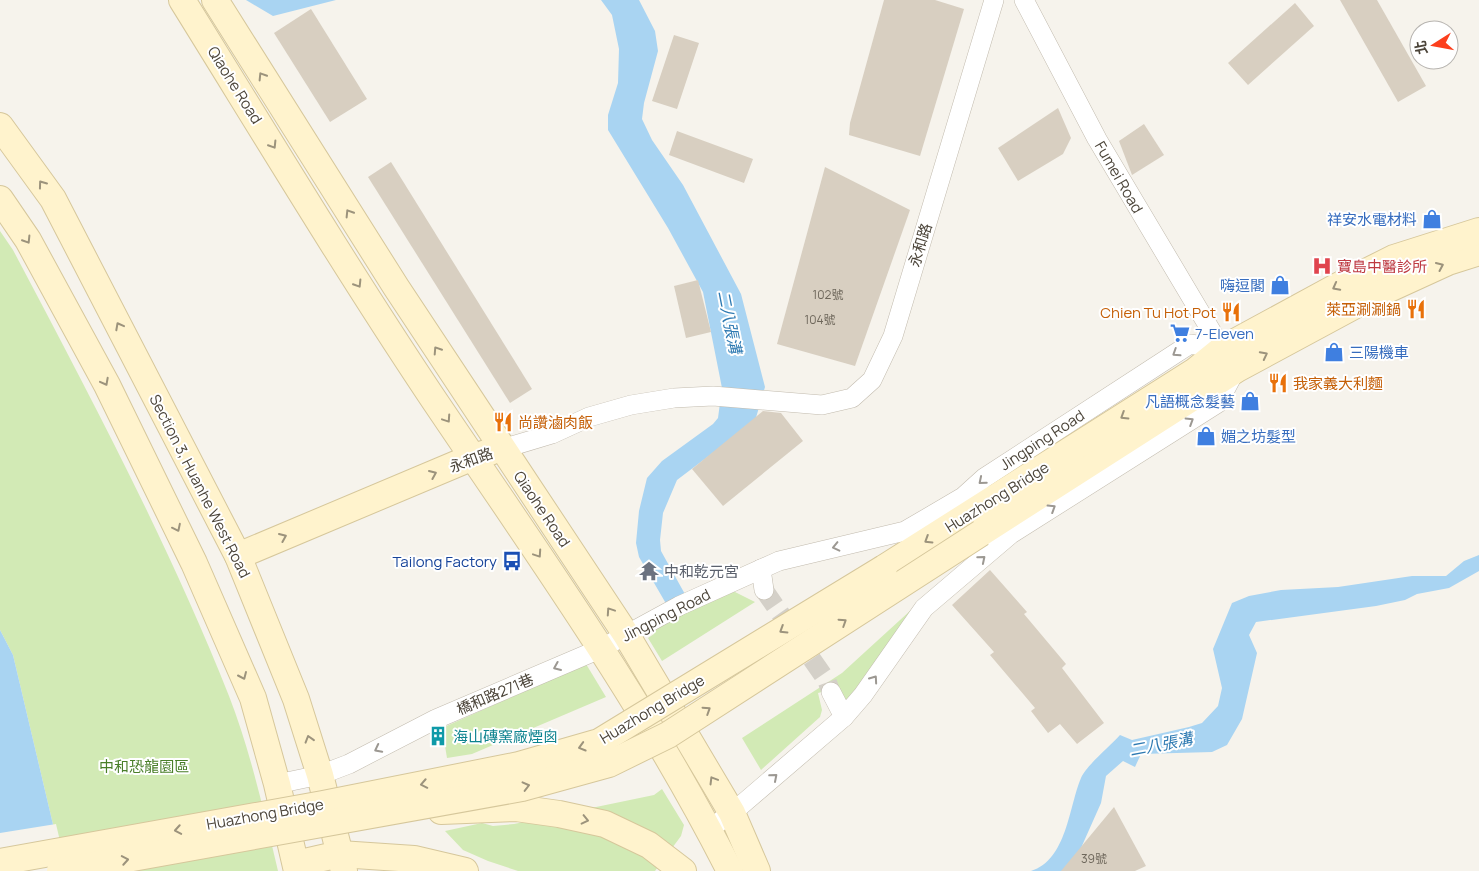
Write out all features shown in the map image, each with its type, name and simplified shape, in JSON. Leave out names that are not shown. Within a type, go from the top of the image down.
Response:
[{"type":"main road","name":"Qiaohe Road","points":[[182,0],[382,322],[602,648],[709,828],[730,871]]},
{"type":"main road","name":"Qiaohe Road","points":[[215,0],[396,287],[627,636],[732,812],[757,871]]},
{"type":"main road","name":"Section 3, Huanhe West Road","points":[[0,126],[52,199],[238,556],[296,698],[320,775],[342,862]]},
{"type":"main road","points":[[288,170],[313,155]]},
{"type":"main road","points":[[0,199],[28,240],[107,384],[194,563],[253,698],[277,784],[297,867],[342,862],[414,859],[465,871]]},
{"type":"main road","points":[[1229,359],[1338,286],[1394,258],[1479,231]]},
{"type":"main road","points":[[1229,359],[1373,297],[1448,262],[1479,252]]},
{"type":"main road","name":"Huazhong Bridge","points":[[60,871],[522,788],[609,764],[668,735],[1201,380],[1229,359]]},
{"type":"main road","name":"Huazhong Bridge","points":[[0,862],[323,804],[519,765],[599,742],[884,568],[1201,380]]},
{"type":"main road","name":"永和路","points":[[238,556],[472,457],[502,449]]},
{"type":"main road","points":[[375,814],[516,808],[559,814],[605,824],[650,845],[683,871]]},
{"type":"street","name":"永和路","points":[[502,449],[552,434],[589,417],[631,405],[674,398],[713,396],[822,405],[852,398],[872,380],[893,336],[994,0]]},
{"type":"street","name":"Fumei Road","points":[[1024,0],[1101,147],[1229,359]]},
{"type":"street","name":"Jingping Road","points":[[602,648],[679,606],[779,561],[905,531],[964,497],[984,478],[1190,344],[1229,359]]},
{"type":"street","points":[[709,828],[732,812],[844,717],[863,695],[924,608],[1011,534],[1218,402],[1229,359]]},
{"type":"street","points":[[761,569],[764,590]]},
{"type":"street","name":"橋和路271巷","points":[[277,784],[320,775],[349,764],[436,719],[602,648]]},
{"type":"street","points":[[831,692],[844,717]]},
{"type":"green space","name":"中和恐龍園區","points":[[0,231],[13,250],[127,470],[205,639],[229,696],[244,739],[278,871],[64,871],[13,655],[0,630]]},
{"type":"green space","points":[[729,589],[755,602],[662,661],[648,638],[654,634],[654,629]]},
{"type":"green space","points":[[923,599],[851,699],[840,701],[838,688],[818,693],[822,710],[820,717],[761,770],[742,738],[842,673]]},
{"type":"green space","points":[[586,664],[606,697],[472,754],[447,758],[442,728]]},
{"type":"green space","points":[[662,789],[684,825],[681,836],[655,871],[518,871],[463,850],[445,831],[482,823],[493,826],[514,824],[654,795]]},
{"type":"water","points":[[246,0],[336,0],[273,16]]},
{"type":"water","name":"二八張溝","points":[[601,0],[639,0],[655,31],[658,51],[644,103],[642,119],[652,140],[683,185],[741,294],[765,387],[755,421],[677,480],[663,513],[660,540],[661,551],[686,596],[668,607],[639,557],[636,543],[639,511],[647,478],[662,461],[713,424],[718,418],[722,388],[703,292],[668,228],[608,130],[608,115],[618,83],[619,49],[612,15]]},
{"type":"water","name":"二八張溝","points":[[1479,555],[1479,571],[1449,588],[1417,594],[1405,600],[1376,606],[1256,622],[1249,635],[1257,653],[1242,719],[1227,745],[1212,752],[1141,754],[1135,767],[1123,761],[1106,776],[1101,803],[1077,857],[1065,871],[1031,871],[1043,865],[1052,856],[1065,831],[1081,778],[1093,762],[1120,735],[1132,740],[1189,727],[1202,723],[1218,706],[1222,688],[1213,649],[1232,603],[1249,596],[1281,590],[1338,587],[1412,576],[1446,576],[1464,561]]},
{"type":"water","points":[[0,630],[13,655],[64,871],[0,871]]},
{"type":"pier","points":[[56,824],[67,871],[0,871],[0,833]]},
{"type":"building","points":[[884,0],[935,0],[964,9],[920,156],[849,135],[850,123]]},
{"type":"building","points":[[1340,0],[1377,0],[1409,56],[1409,70],[1417,70],[1426,86],[1398,102]]},
{"type":"building","points":[[1295,3],[1314,26],[1248,85],[1228,63]]},
{"type":"building","points":[[311,9],[367,99],[330,122],[274,33]]},
{"type":"building","points":[[674,35],[699,43],[677,109],[652,101]]},
{"type":"building","points":[[1058,108],[1071,138],[1063,154],[1018,181],[998,148]]},
{"type":"building","points":[[1144,124],[1164,155],[1132,175],[1119,141]]},
{"type":"building","points":[[677,131],[753,159],[744,183],[669,155]]},
{"type":"building","points":[[391,162],[532,389],[510,403],[368,177]]},
{"type":"building","points":[[825,167],[910,210],[855,366],[777,344]]},
{"type":"building","points":[[698,280],[711,332],[686,338],[674,286]]},
{"type":"building","points":[[763,411],[781,413],[803,441],[723,506],[692,469]]},
{"type":"building","points":[[990,570],[1027,612],[1024,614],[1066,664],[1062,668],[1104,723],[1077,744],[1060,724],[1048,733],[1031,711],[1035,708],[990,655],[994,652],[952,605]]},
{"type":"building","points":[[1114,807],[1146,866],[1135,871],[1061,871]]},
{"type":"tunnel","points":[[764,590],[827,681],[831,692]]},
{"type":"place","name":"祥安水電材料","points":[[1432,219]]},
{"type":"place","name":"寶島中醫診所","points":[[1322,266]]},
{"type":"place","name":"嗨逗閣","points":[[1280,285]]},
{"type":"place","name":"萊亞涮涮鍋","points":[[1416,309]]},
{"type":"place","name":"Chien Tu Hot Pot","points":[[1231,312]]},
{"type":"place","name":"7-Eleven","points":[[1180,333]]},
{"type":"place","name":"三陽機車","points":[[1334,352]]},
{"type":"place","name":"我家義大利麵","points":[[1278,383]]},
{"type":"place","name":"凡語概念髮藝","points":[[1250,401]]},
{"type":"place","name":"尚讚滷肉飯","points":[[503,422]]},
{"type":"place","name":"媚之坊髮型","points":[[1206,436]]},
{"type":"place","name":"Tailong Factory","points":[[512,561]]},
{"type":"place","name":"中和乾元宮","points":[[649,571]]},
{"type":"place","name":"海山磚窯廠煙囪","points":[[438,736]]}]
